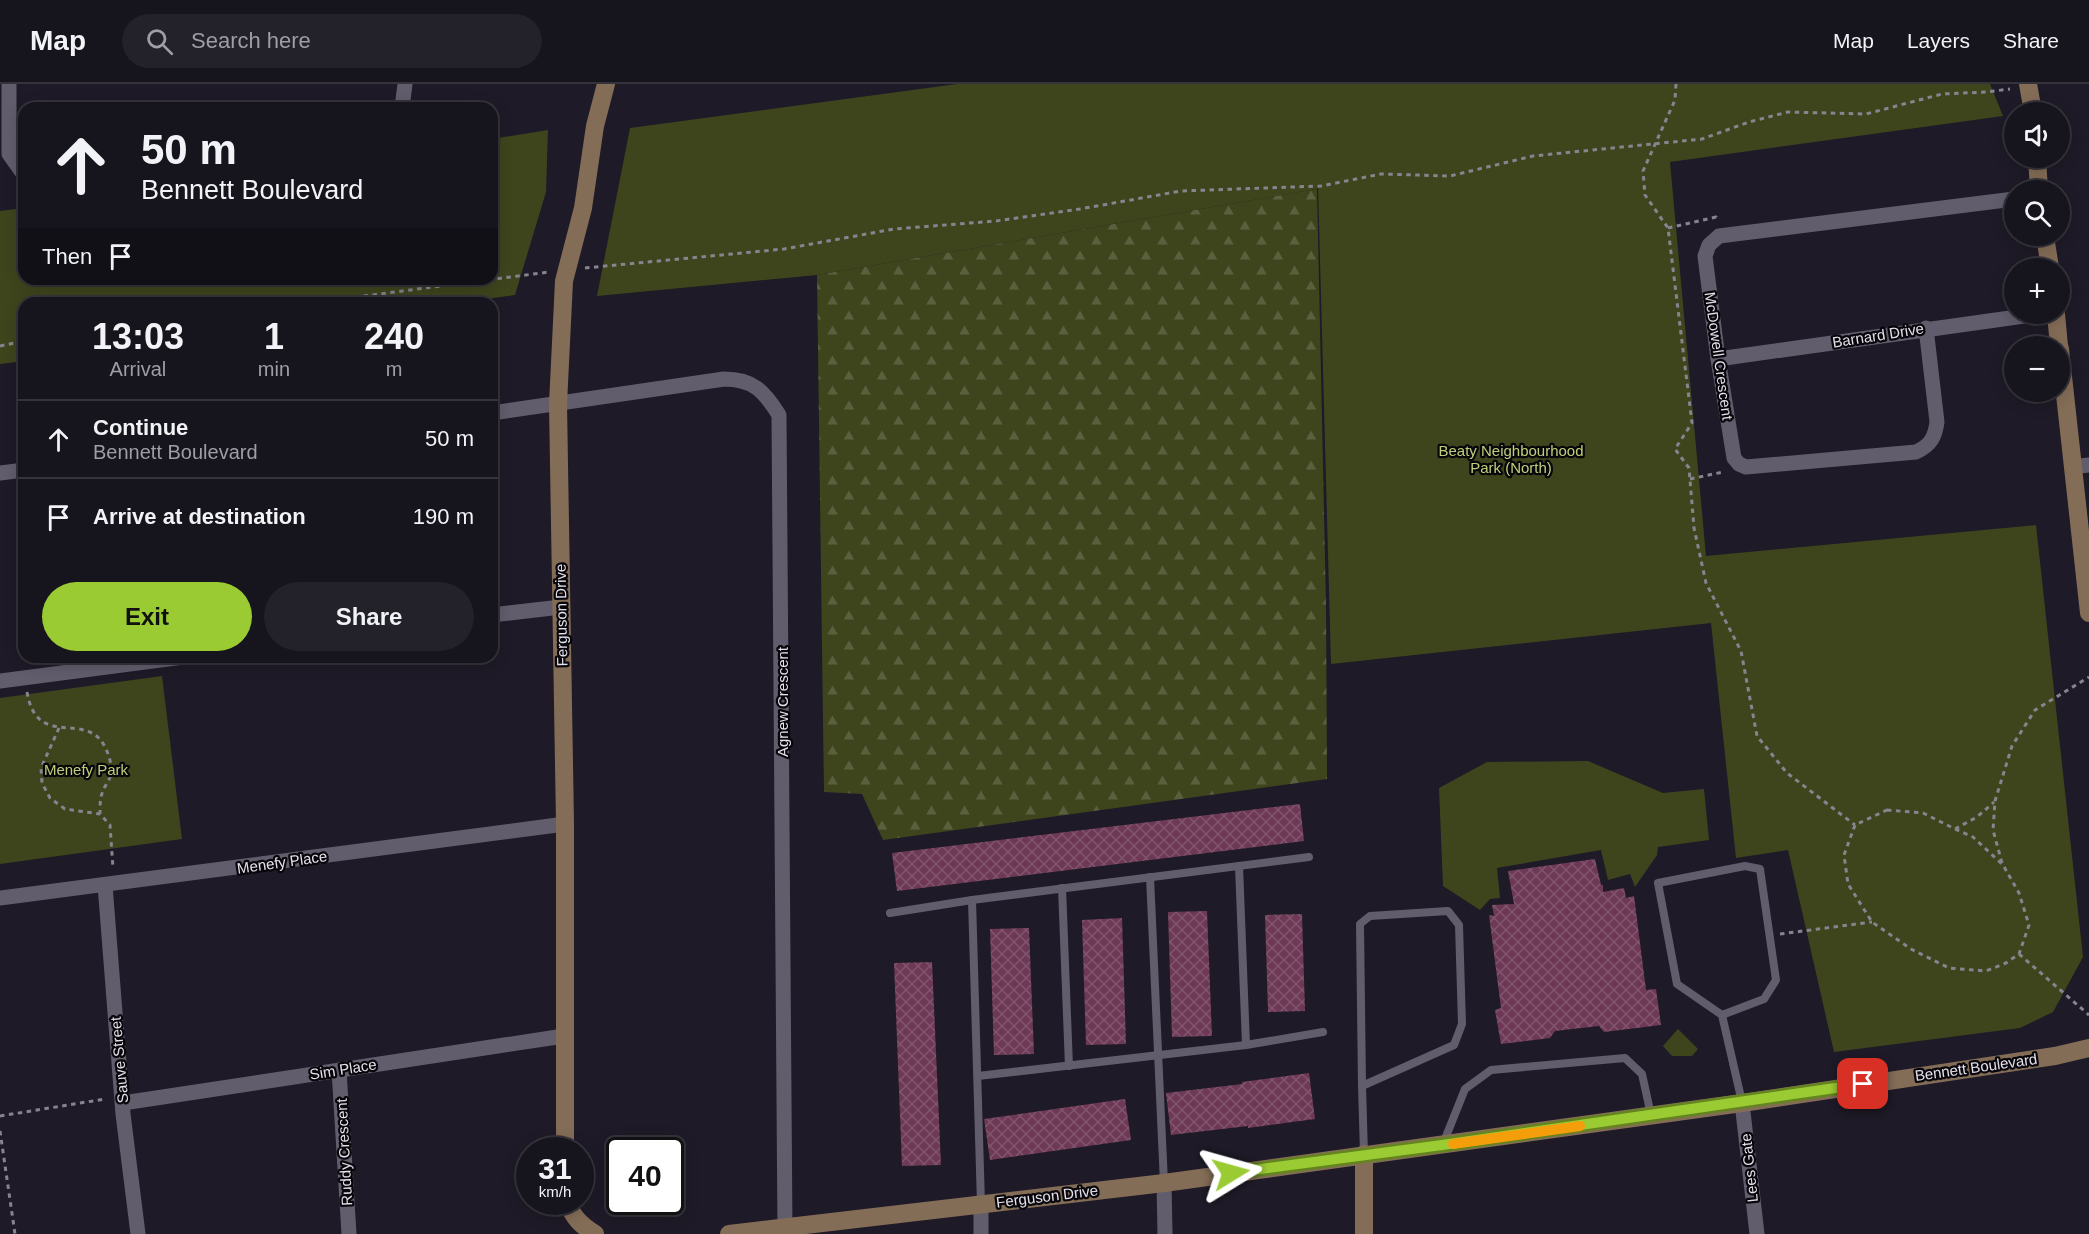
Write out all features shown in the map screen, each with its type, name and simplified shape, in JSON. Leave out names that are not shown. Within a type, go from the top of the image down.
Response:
[{"type":"street","points":[[9,84],[9,154],[18,167]]},
{"type":"street","points":[[403,102],[405,84]]},
{"type":"street","name":"Ferguson Drive","points":[[565,1137],[565,824],[558,404],[564,281],[583,208],[595,126],[606,84]]},
{"type":"street","points":[[2028,85],[2031,102]]},
{"type":"street","points":[[1719,236],[2004,200]]},
{"type":"street","name":"McDowell Crescent","points":[[1719,236],[1709,245],[1705,255],[1718,359],[1734,458],[1746,467]]},
{"type":"street","name":"Barnard Drive","points":[[1718,359],[2004,318]]},
{"type":"street","points":[[1746,467],[1916,452],[1925,448],[1935,437],[1937,422],[1926,328]]},
{"type":"street","name":"Agnew Crescent","points":[[498,411],[724,379],[740,379],[756,387],[770,400],[779,415],[785,1231]]},
{"type":"street","points":[[2069,402],[2080,466],[2089,613]]},
{"type":"street","points":[[0,473],[18,471]]},
{"type":"street","points":[[498,614],[561,607]]},
{"type":"street","points":[[0,681],[138,663]]},
{"type":"street","name":"Menefy Place","points":[[0,898],[565,824]]},
{"type":"street","name":"Sauve Street","points":[[109,884],[122,1100],[138,1234]]},
{"type":"street","name":"Sim Place","points":[[122,1100],[564,1036]]},
{"type":"street","name":"Bennett Boulevard","points":[[1364,1154],[1742,1103],[2055,1056],[2089,1048]]},
{"type":"street","name":"Ruddy Crescent","points":[[339,1070],[349,1234]]},
{"type":"street","name":"Lees Gate","points":[[1742,1103],[1756,1234]]},
{"type":"street","points":[[1364,1154],[1364,1234]]},
{"type":"street","name":"Ferguson Drive","points":[[729,1234],[785,1231],[981,1204],[1164,1183],[1364,1154]]},
{"type":"street","points":[[1164,1183],[1165,1234]]},
{"type":"street","points":[[981,1204],[981,1234]]},
{"type":"street","points":[[574,1215],[581,1225],[595,1234]]},
{"type":"lane","points":[[890,913],[972,900],[1309,857]]},
{"type":"lane","points":[[1239,866],[1246,1045]]},
{"type":"lane","points":[[1722,1015],[1764,999],[1776,980],[1760,869],[1745,866],[1658,883],[1677,984],[1722,1015],[1742,1103]]},
{"type":"lane","points":[[1150,877],[1164,1183]]},
{"type":"lane","points":[[1062,888],[1069,1066]]},
{"type":"lane","points":[[972,900],[981,1204]]},
{"type":"lane","points":[[1362,1086],[1454,1045],[1462,1024],[1459,925],[1448,911],[1370,916],[1360,924],[1362,1086],[1364,1154]]},
{"type":"lane","points":[[978,1076],[1246,1045],[1323,1032]]},
{"type":"lane","points":[[1442,1145],[1465,1089],[1491,1070],[1625,1058],[1642,1074],[1651,1116]]},
{"type":"path","points":[[1676,84],[1675,100],[1643,171],[1645,195],[1668,228],[1692,423],[1675,449],[1689,468],[1694,528],[1706,583],[1741,651],[1757,736],[1787,773],[1855,825]]},
{"type":"path","points":[[498,279],[784,249],[894,229],[996,221],[1181,191],[1321,186],[1381,174],[1450,176],[1533,156],[1702,139],[1749,122],[1788,112],[1866,114],[1942,94],[1986,92],[2028,85]]},
{"type":"path","points":[[1668,228],[1716,217],[1719,236]]},
{"type":"path","points":[[357,297],[450,285]]},
{"type":"path","points":[[0,346],[18,342]]},
{"type":"path","points":[[1690,479],[1746,467]]},
{"type":"path","points":[[2003,865],[1973,837],[1955,828],[1923,813],[1887,810],[1855,825],[1844,855],[1848,884],[1872,922],[1911,949],[1949,968],[1986,971],[2006,963],[2019,954],[2029,925],[2019,893],[2003,865],[1993,830],[1995,801],[2012,746],[2035,710],[2089,677]]},
{"type":"path","points":[[25,678],[32,713],[55,728],[84,729],[101,739],[110,757],[111,776],[102,793],[100,814]]},
{"type":"path","points":[[59,728],[41,768],[42,783],[50,798],[65,808],[100,814],[110,825],[109,884]]},
{"type":"path","points":[[1955,828],[1977,818],[1995,801]]},
{"type":"path","points":[[1770,935],[1872,922]]},
{"type":"path","points":[[2019,954],[2089,1015]]},
{"type":"path","points":[[0,1116],[122,1100]]},
{"type":"path","points":[[0,1131],[15,1234]]},
{"type":"green space","name":"Beaty Neighbourhood Park (North)","points":[[957,84],[1990,84],[2003,116],[1670,162],[1706,556],[2036,525],[2083,957],[2053,1012],[2020,1028],[1834,1052],[1788,850],[1736,858],[1711,623],[1331,664],[1318,186],[1317,189],[817,275],[597,296],[630,128]]},
{"type":"green space","points":[[548,130],[546,192],[515,295],[498,297],[18,297],[18,362],[0,364],[0,211],[18,209],[18,285],[498,285],[498,138]]},
{"type":"green space","points":[[1317,189],[1326,605],[1327,779],[883,840],[862,794],[824,792],[817,275]]},
{"type":"green space","name":"Menefy Park","points":[[162,676],[182,839],[0,864],[0,698]]},
{"type":"green space","points":[[1588,761],[1663,793],[1704,789],[1709,840],[1658,847],[1657,855],[1635,887],[1630,874],[1608,880],[1601,850],[1497,868],[1500,898],[1490,899],[1480,910],[1443,886],[1439,788],[1487,762]]},
{"type":"green space","points":[[1678,1029],[1698,1049],[1692,1056],[1672,1056],[1663,1046]]},
{"type":"building","points":[[1300,804],[1304,841],[897,891],[892,853]]},
{"type":"building","points":[[1595,859],[1603,892],[1624,888],[1626,898],[1634,896],[1646,990],[1656,989],[1661,1025],[1604,1032],[1599,1026],[1555,1031],[1550,1038],[1501,1044],[1495,1010],[1501,1008],[1489,915],[1494,916],[1492,905],[1514,904],[1508,871]]},
{"type":"building","points":[[1207,911],[1212,1036],[1172,1037],[1168,912]]},
{"type":"building","points":[[1302,914],[1305,1011],[1268,1012],[1265,915]]},
{"type":"building","points":[[1122,918],[1126,1044],[1086,1045],[1082,920]]},
{"type":"building","points":[[1029,928],[1034,1054],[994,1055],[990,929]]},
{"type":"building","points":[[932,962],[941,1165],[902,1166],[894,963]]},
{"type":"building","points":[[1309,1073],[1315,1119],[1171,1135],[1166,1093]]},
{"type":"building","points":[[1125,1099],[1131,1140],[990,1160],[984,1119]]},
{"type":"slow traffic","points":[[1453,1144],[1580,1126]]},
{"type":"route","points":[[1231,1173],[1742,1103],[1863,1084]]}]
